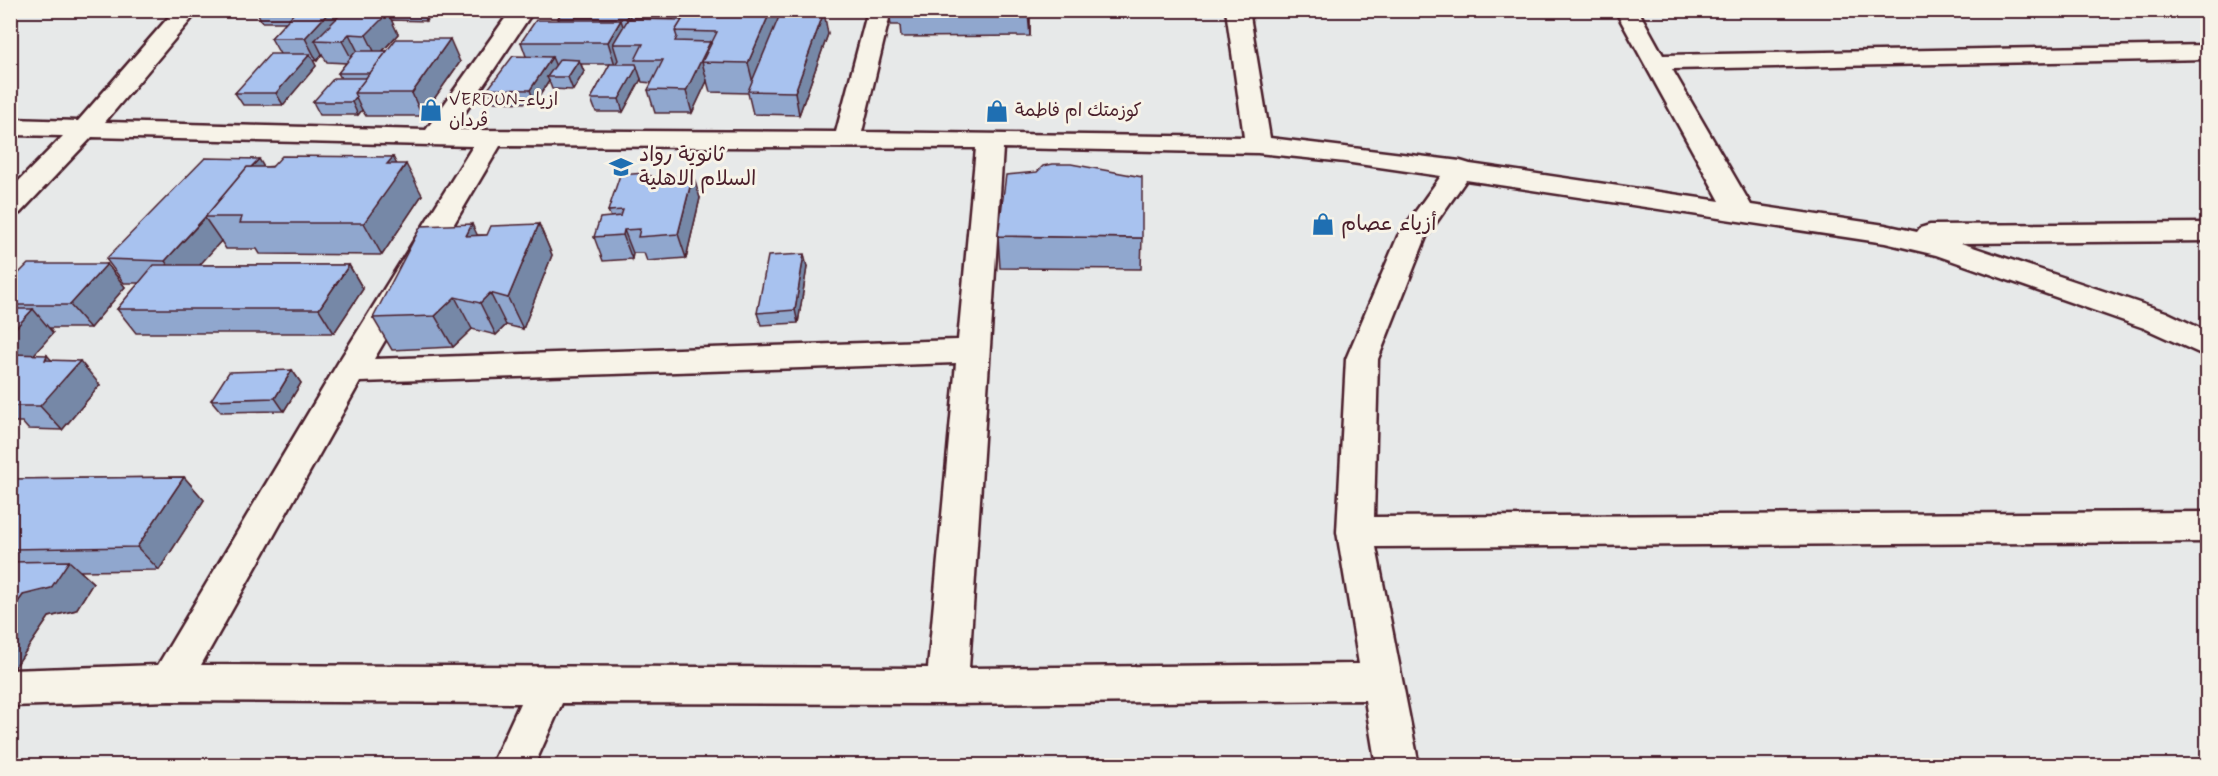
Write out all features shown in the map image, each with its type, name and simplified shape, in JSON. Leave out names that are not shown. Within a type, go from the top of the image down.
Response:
[{"type":"street","points":[[10,207],[86,128],[188,10]]},
{"type":"street","points":[[434,138],[523,10]]},
{"type":"street","points":[[847,141],[880,10]]},
{"type":"street","points":[[1237,10],[1258,145]]},
{"type":"street","points":[[1626,10],[1742,214]]},
{"type":"street","points":[[1656,62],[2208,52]]},
{"type":"street","points":[[10,127],[434,138],[990,140],[1258,145],[1460,170],[1885,234],[1943,247],[2155,320],[2208,346]]},
{"type":"street","points":[[169,683],[350,371],[492,137]]},
{"type":"street","points":[[947,686],[990,140]]},
{"type":"street","points":[[1398,765],[1356,532],[1362,360],[1412,236],[1460,170]]},
{"type":"street","points":[[1885,234],[2208,232]]},
{"type":"street","points":[[350,371],[974,351]]},
{"type":"street","points":[[1356,532],[2208,527]]},
{"type":"street","points":[[10,688],[169,683],[947,686],[1382,682]]},
{"type":"street","points":[[512,765],[549,685]]},
{"type":"building","points":[[297,10],[331,10],[305,38],[271,38]]},
{"type":"building","points":[[345,10],[374,10],[374,12],[388,13],[366,35],[349,34],[342,41],[315,40]]},
{"type":"building","points":[[563,10],[630,10],[626,18],[558,18]]},
{"type":"building","points":[[633,10],[676,10],[673,18],[629,18]]},
{"type":"building","points":[[682,10],[771,10],[748,63],[702,62],[717,32],[675,31],[687,11]]},
{"type":"building","points":[[899,10],[1029,10],[1028,14],[898,15]]},
{"type":"building","points":[[781,12],[824,12],[795,92],[748,91]]},
{"type":"building","points":[[628,19],[682,20],[675,31],[677,37],[675,41],[710,42],[686,91],[648,90],[663,60],[635,60],[643,44],[613,44]]},
{"type":"building","points":[[536,20],[621,20],[608,42],[521,42]]},
{"type":"building","points":[[396,39],[450,39],[412,93],[354,93]]},
{"type":"building","points":[[356,51],[387,51],[370,73],[338,73]]},
{"type":"building","points":[[270,54],[310,54],[276,93],[235,93]]},
{"type":"building","points":[[513,56],[552,57],[530,90],[488,89]]},
{"type":"building","points":[[560,59],[579,60],[568,77],[547,77]]},
{"type":"building","points":[[610,64],[636,64],[637,67],[619,99],[591,99]]},
{"type":"building","points":[[334,78],[366,78],[354,93],[356,97],[352,102],[313,102]]},
{"type":"building","points":[[282,156],[393,157],[387,164],[406,164],[364,223],[240,223],[242,217],[205,217],[247,167],[272,167]]},
{"type":"building","points":[[205,158],[259,159],[251,167],[247,167],[165,261],[106,259]]},
{"type":"building","points":[[1071,164],[1142,177],[1142,238],[998,236],[1006,175],[1037,172],[1043,166]]},
{"type":"building","points":[[645,173],[653,177],[693,175],[678,234],[638,237],[640,229],[624,230],[623,235],[594,237],[600,218],[621,216],[623,210],[608,211],[620,175]]},
{"type":"building","points":[[472,224],[466,236],[487,235],[491,226],[539,224],[508,298],[490,293],[480,303],[455,297],[435,316],[373,318],[421,226]]},
{"type":"building","points":[[804,254],[795,310],[757,313],[768,256]]},
{"type":"building","points":[[28,264],[107,264],[70,305],[10,305],[10,282]]},
{"type":"building","points":[[154,265],[349,265],[319,309],[117,309]]},
{"type":"building","points":[[10,309],[33,309],[10,334]]},
{"type":"building","points":[[10,354],[47,355],[45,360],[80,361],[40,406],[10,406],[12,399],[10,399]]},
{"type":"building","points":[[292,370],[275,398],[211,400],[229,372]]},
{"type":"building","points":[[184,477],[137,547],[10,549],[10,479]]},
{"type":"building","points":[[69,561],[51,588],[23,595],[10,613],[10,562]]},
{"type":"place","name":"VERDUN-ازياء ڤردان","points":[[431,110]]},
{"type":"place","name":"كوزمتك ام فاطمة","points":[[997,111]]},
{"type":"place","name":"ثانوية رواد السلام الاهلية","points":[[621,167]]},
{"type":"place","name":"أزياء عصام","points":[[1323,224]]}]
